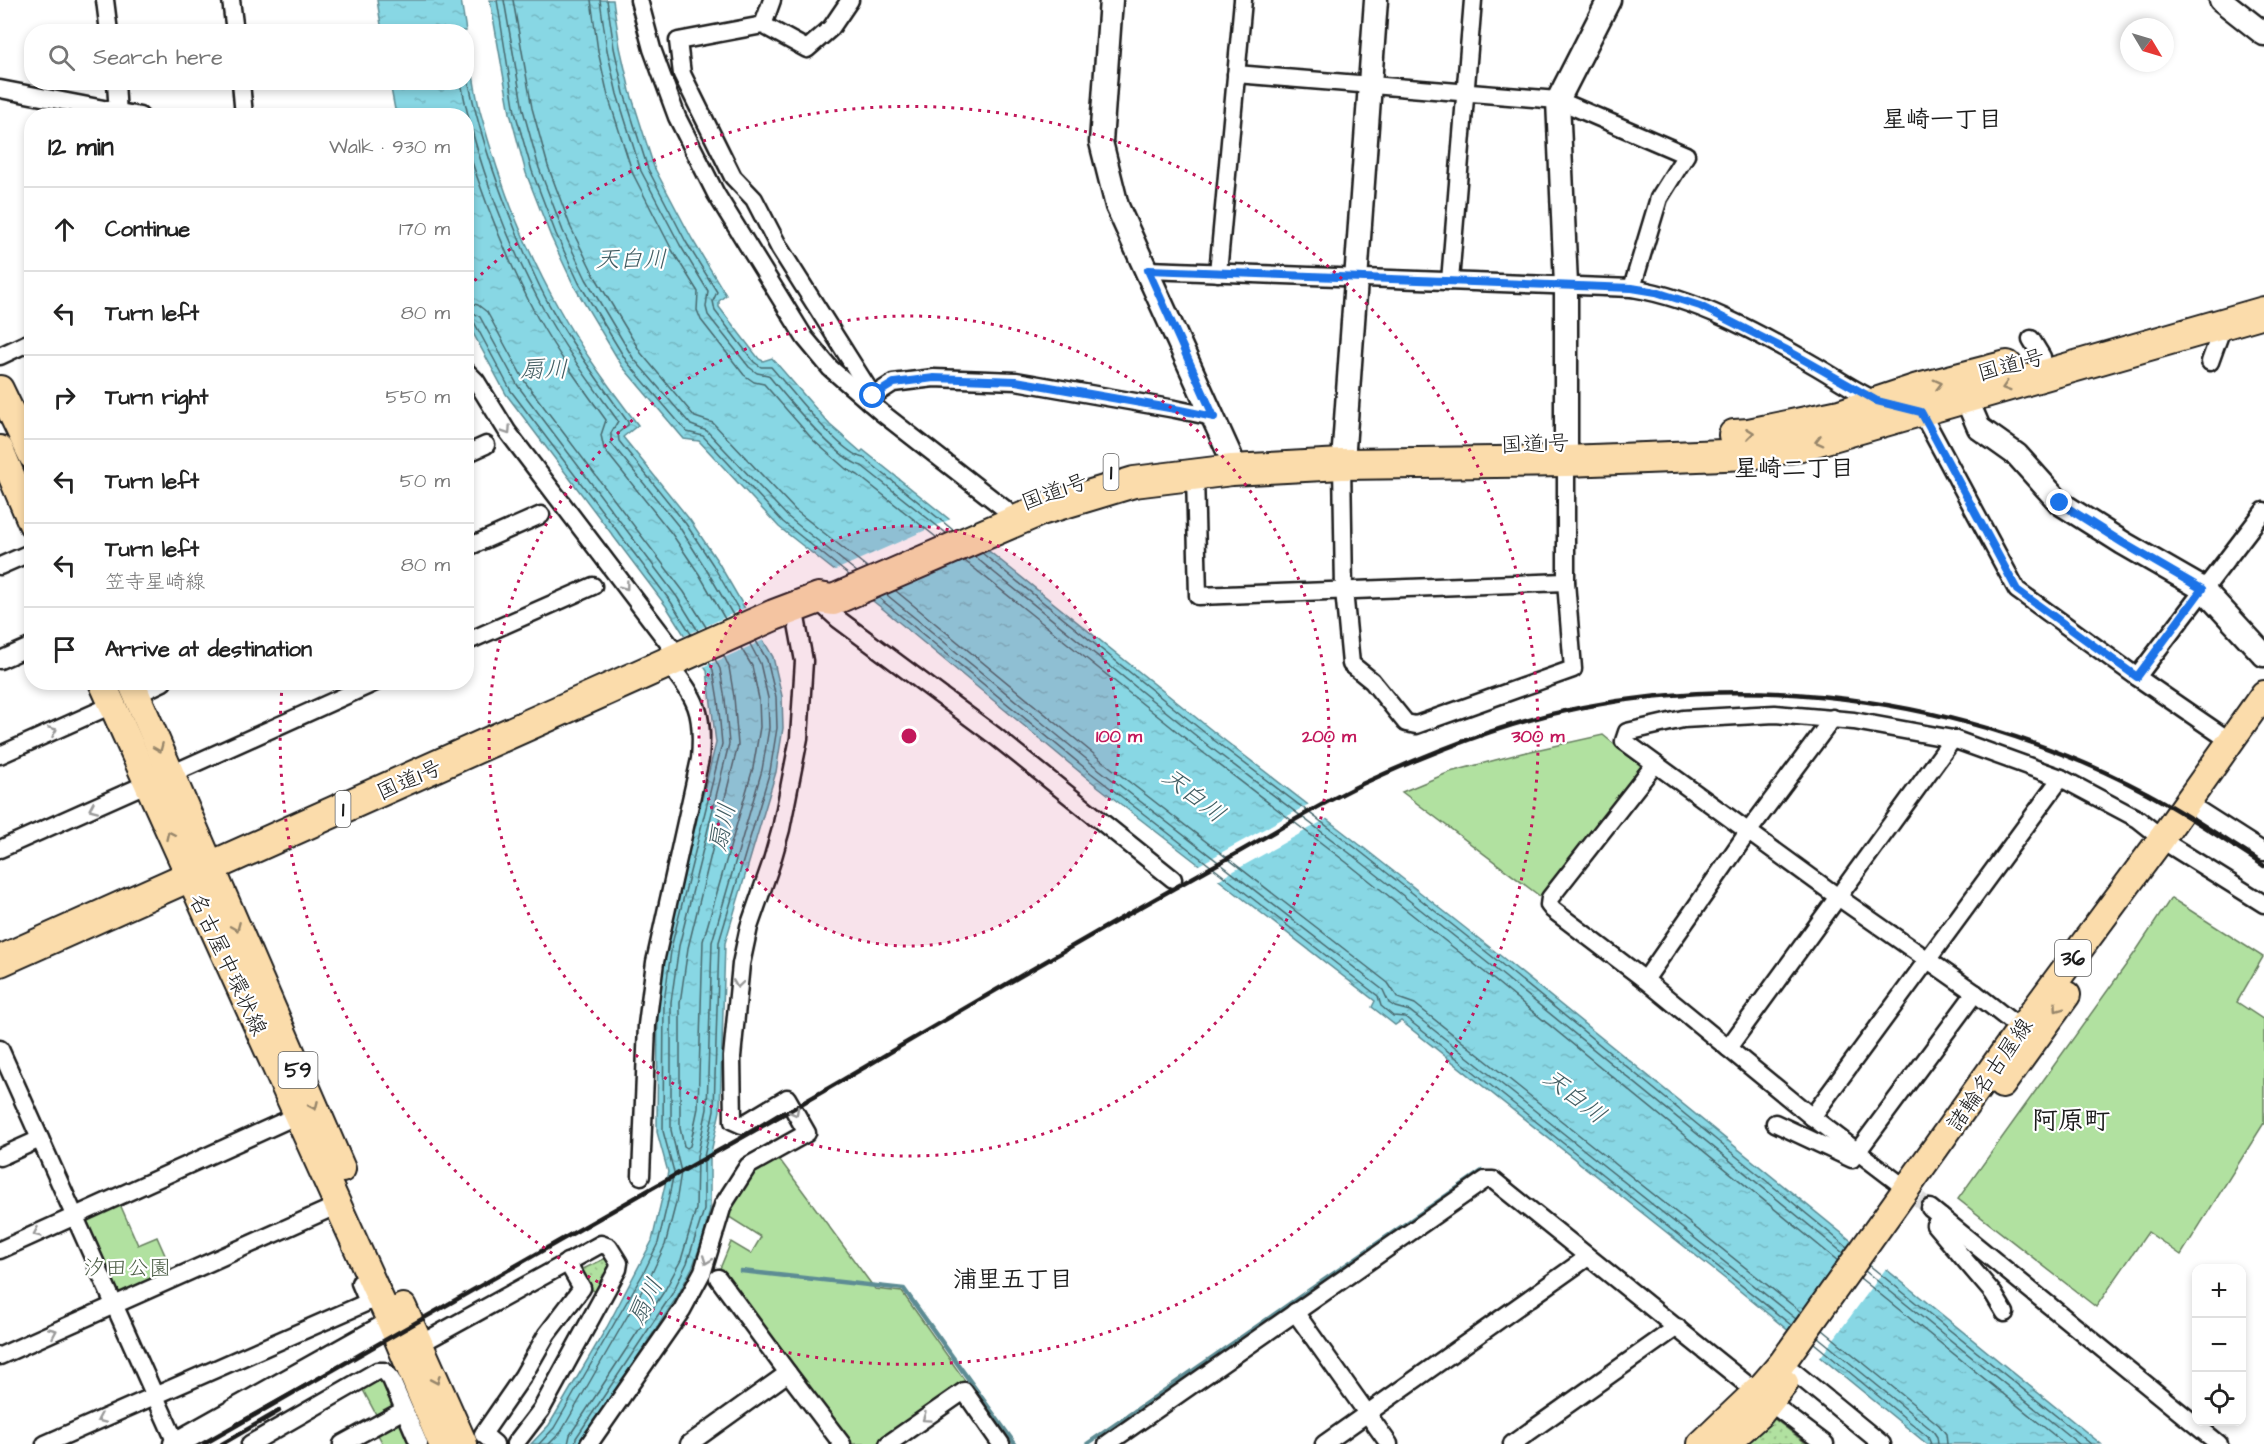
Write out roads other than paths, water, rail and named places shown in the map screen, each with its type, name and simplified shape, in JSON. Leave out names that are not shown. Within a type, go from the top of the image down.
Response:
[{"type":"highway","name":"国道1号","points":[[1566,452],[1749,434],[1840,415],[2036,348],[2264,292]]},
{"type":"highway","name":"国道1号","points":[[0,961],[1005,514],[1034,495],[1103,474],[1133,467],[1343,456],[1566,452],[1750,454],[1794,447],[1921,412],[2264,312]]},
{"type":"highway","name":"国道1号","points":[[1005,514],[1134,482],[1195,475],[1231,462]]},
{"type":"main road","points":[[0,389],[24,437]]},
{"type":"main road","points":[[2,457],[24,506]]},
{"type":"main road","name":"名古屋中環状線","points":[[133,690],[171,774],[201,872],[292,1118],[391,1323],[442,1444]]},
{"type":"main road","name":"名古屋中環状線","points":[[107,694],[146,784],[201,872],[279,1028],[464,1444]]},
{"type":"main road","name":"諸輪名古屋線","points":[[1726,1444],[1761,1413],[1889,1228],[2168,843],[2230,741],[2264,694]]},
{"type":"main road","name":"諸輪名古屋線","points":[[2168,843],[2200,811],[2264,723]]},
{"type":"main road","name":"諸輪名古屋線","points":[[1701,1444],[1763,1385],[1792,1366]]},
{"type":"street","points":[[105,0],[108,24]]},
{"type":"street","points":[[231,0],[234,24]]},
{"type":"street","points":[[639,0],[652,49],[677,117],[716,194],[805,338],[830,368],[871,399],[1005,514]]},
{"type":"street","points":[[763,25],[772,0]]},
{"type":"street","points":[[850,0],[831,28],[807,49],[763,25],[678,41],[682,74],[733,177],[754,199],[780,249],[871,399]]},
{"type":"street","points":[[1111,0],[1101,142],[1117,206],[1214,417],[1231,462]]},
{"type":"street","points":[[1218,273],[1243,0]]},
{"type":"street","points":[[1376,0],[1343,456],[1344,590],[1352,664],[1372,681],[1406,723],[1416,725],[1573,669],[1566,582],[1566,285],[1558,100],[1609,0]]},
{"type":"street","points":[[1450,281],[1473,0]]},
{"type":"street","points":[[2221,0],[2264,34]]},
{"type":"street","points":[[1236,74],[1558,100],[1686,154],[1659,198],[1632,288]]},
{"type":"street","points":[[0,89],[90,108]]},
{"type":"street","points":[[117,90],[118,108]]},
{"type":"street","points":[[242,90],[243,108]]},
{"type":"street","points":[[1148,270],[1632,288],[1656,292],[1700,306],[1785,349],[1877,401],[1921,412],[2017,590],[2230,741]]},
{"type":"street","points":[[2210,362],[2224,323]]},
{"type":"street","points":[[0,356],[24,345]]},
{"type":"street","points":[[871,399],[894,383],[934,378],[1016,381],[1214,417]]},
{"type":"street","points":[[474,379],[507,431],[677,658],[687,687],[699,711],[702,730],[700,759],[655,962],[647,1025],[641,1176]]},
{"type":"street","points":[[1966,398],[1979,428],[2017,455],[2060,503],[2202,589],[2264,655]]},
{"type":"street","points":[[474,450],[486,445]]},
{"type":"street","points":[[1195,475],[1198,596],[1566,582]]},
{"type":"street","points":[[2137,677],[2202,589],[2264,511]]},
{"type":"street","points":[[474,544],[541,515]]},
{"type":"street","points":[[0,566],[24,556]]},
{"type":"street","points":[[474,638],[593,586]]},
{"type":"street","points":[[589,1444],[669,1329],[703,1271],[723,1205],[748,1166],[807,1133],[787,1098],[742,1125],[733,1121],[732,1058],[741,964],[749,927],[781,829],[799,738],[809,602],[838,619],[995,736],[1173,879]]},
{"type":"street","points":[[0,660],[24,650]]},
{"type":"street","points":[[171,774],[358,690]]},
{"type":"street","points":[[0,755],[107,694]]},
{"type":"street","points":[[2028,1034],[1975,993],[1838,897],[1624,741],[1627,732],[1683,719],[1775,714],[1833,718],[1953,739],[2061,778],[2138,819],[2168,843],[2264,904]]},
{"type":"street","points":[[1645,980],[1748,832],[1833,718]]},
{"type":"street","points":[[1728,1048],[1953,739]]},
{"type":"street","points":[[1655,764],[1550,898],[1549,905],[1645,980],[1812,1117],[1896,1181]]},
{"type":"street","points":[[1812,1117],[2061,778]]},
{"type":"street","points":[[0,849],[146,784]]},
{"type":"street","points":[[2200,811],[2264,852]]},
{"type":"street","points":[[1775,1123],[1852,1159],[1975,993]]},
{"type":"street","points":[[0,1049],[4,1068],[40,1139],[175,1444],[391,1323]]},
{"type":"street","points":[[0,1250],[292,1118],[327,1210],[368,1302],[45,1444]]},
{"type":"street","points":[[0,1157],[40,1139]]},
{"type":"street","points":[[1107,1444],[1485,1180],[1493,1180],[1745,1383]]},
{"type":"street","points":[[0,1356],[327,1210]]},
{"type":"street","points":[[2005,1313],[1993,1293],[1935,1225],[1936,1212],[2219,1444]]},
{"type":"street","points":[[420,1344],[601,1244],[609,1247],[619,1263],[606,1291],[541,1410],[515,1444]]},
{"type":"street","points":[[1324,1444],[1588,1257]]},
{"type":"street","points":[[495,1444],[483,1434],[523,1376],[547,1334],[582,1288],[567,1262]]},
{"type":"street","points":[[718,1278],[842,1444]]},
{"type":"street","points":[[1295,1312],[1389,1444]]},
{"type":"street","points":[[1512,1444],[1677,1327]]},
{"type":"street","points":[[1792,1366],[1882,1444]]},
{"type":"street","points":[[250,1444],[378,1371],[388,1374],[419,1444]]},
{"type":"street","points":[[689,1444],[788,1373]]},
{"type":"street","points":[[888,1444],[964,1391],[1001,1444]]},
{"type":"street","points":[[342,1444],[404,1410]]},
{"type":"street","points":[[1780,1410],[1825,1444]]},
{"type":"water","points":[[377,0],[461,0],[465,24],[381,24]]},
{"type":"water","name":"天白川","points":[[490,0],[613,0],[630,91],[654,167],[692,239],[726,295],[719,301],[719,307],[759,359],[763,361],[772,358],[830,425],[1219,736],[1502,957],[2101,1444],[1927,1444],[1724,1278],[1401,1021],[1395,1025],[1372,1007],[1375,1001],[1087,778],[883,609],[779,527],[699,441],[684,439],[622,366],[574,286],[551,237],[526,173],[510,113]]},
{"type":"water","name":"扇川","points":[[474,80],[487,136],[504,187],[546,284],[576,338],[638,425],[623,437],[690,520],[718,562],[773,657],[782,696],[783,728],[776,772],[725,943],[720,1111],[710,1157],[710,1210],[703,1238],[693,1266],[677,1297],[580,1444],[531,1444],[549,1425],[607,1327],[652,1241],[668,1172],[657,1132],[658,1001],[666,943],[716,743],[707,671],[666,606],[506,394],[474,335],[474,108],[395,108],[391,90],[474,90]]},
{"type":"waterway","points":[[1087,1444],[1482,1171]]},
{"type":"waterway","points":[[741,1271],[904,1289],[1015,1444]]},
{"type":"tunnel","points":[[1900,1184],[1930,1208]]},
{"type":"railway","points":[[204,1444],[1309,812],[1393,770],[1490,732],[1571,710],[1654,697],[1739,692],[1824,696],[1909,709],[1991,729],[2071,758],[2162,801],[2264,866]]},
{"type":"railway","points":[[222,1444],[279,1411]]},
{"type":"district","name":"星崎一丁目","points":[[1942,119]]},
{"type":"district","name":"星崎二丁目","points":[[1794,468]]},
{"type":"district","name":"阿原町","points":[[2071,1120]]},
{"type":"district","name":"浦里五丁目","points":[[1013,1279]]},
{"type":"park label","name":"汐田公園","points":[[127,1267]]}]
